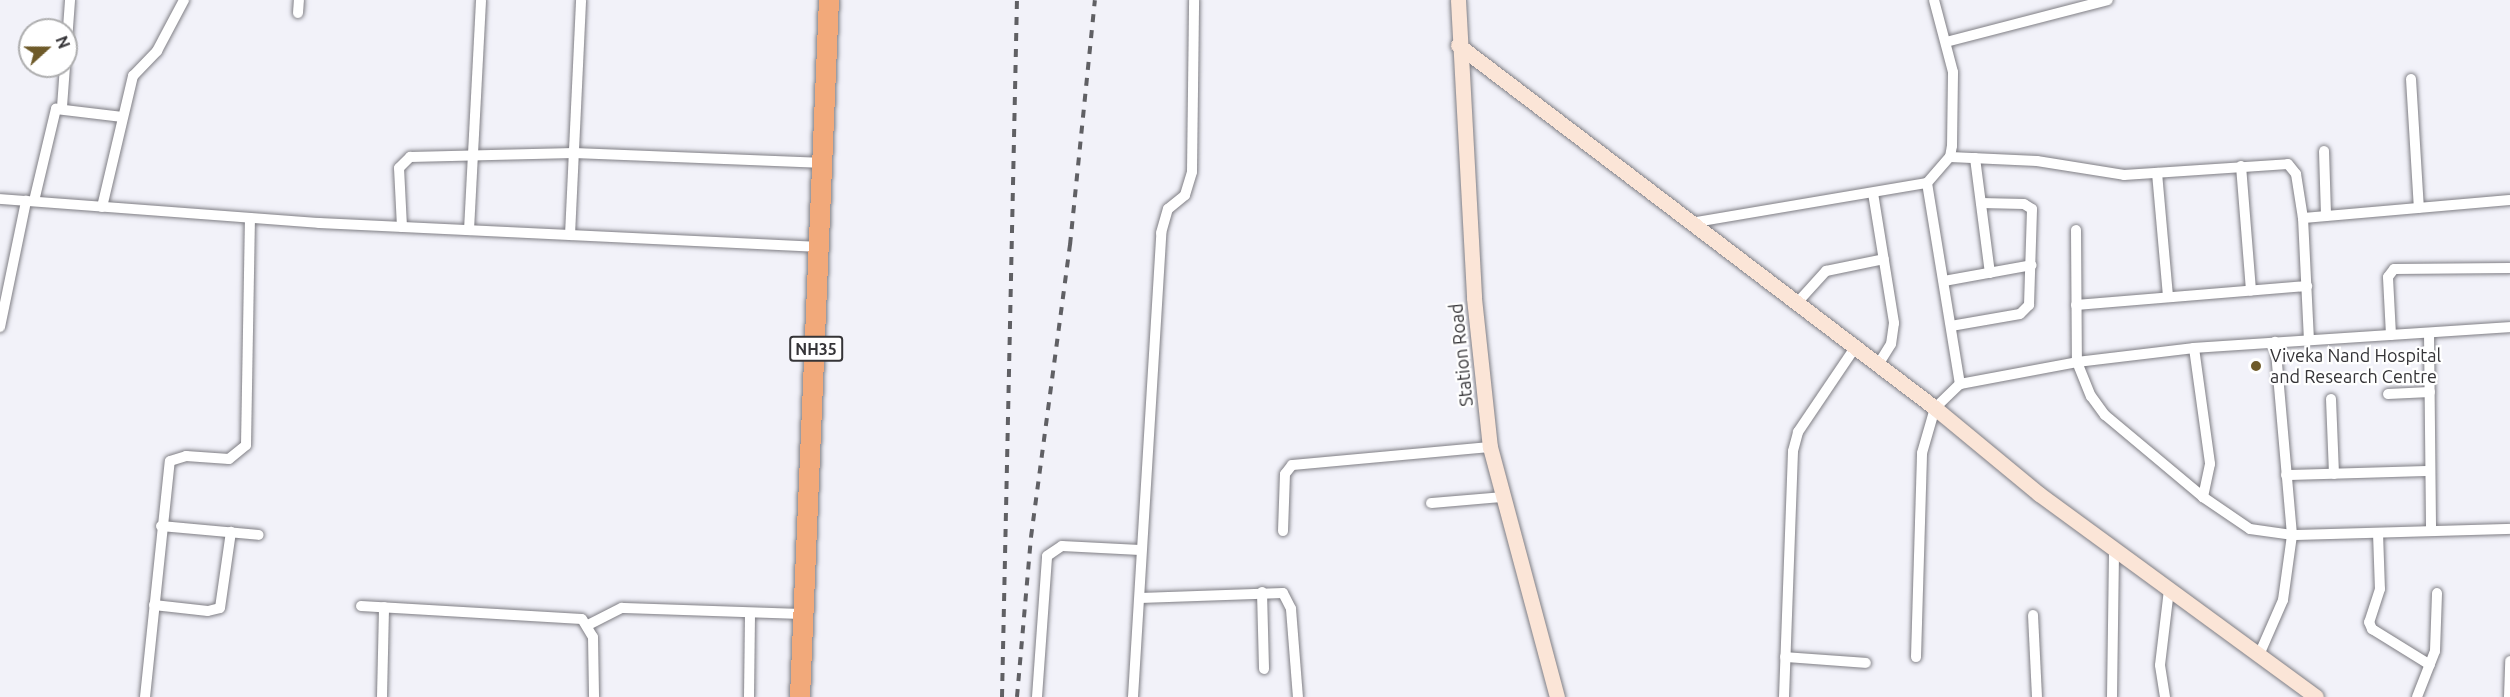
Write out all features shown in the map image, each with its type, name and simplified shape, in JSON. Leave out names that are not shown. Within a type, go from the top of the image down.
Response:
[{"type":"highway","name":"NH35","points":[[800,697],[820,247],[826,163],[829,0]]},
{"type":"street","points":[[69,18],[70,0]]},
{"type":"street","points":[[102,207],[133,76],[157,51],[184,0]]},
{"type":"street","points":[[298,13],[300,0]]},
{"type":"street","points":[[469,230],[481,0]]},
{"type":"street","points":[[570,235],[581,0]]},
{"type":"street","points":[[1133,697],[1140,598],[1140,550],[1161,233],[1168,209],[1185,195],[1192,172],[1194,0]]},
{"type":"street","name":"Station Road","points":[[1458,0],[1458,45],[1474,298],[1490,447],[1557,697]]},
{"type":"street","points":[[1690,223],[1927,183],[1950,157],[1955,92],[1946,42],[1934,0]]},
{"type":"street","points":[[1946,42],[2108,0]]},
{"type":"street","points":[[1458,45],[1854,349],[1935,408],[2114,549],[2316,697]]},
{"type":"street","points":[[62,107],[64,78]]},
{"type":"street","points":[[2410,79],[2419,208]]},
{"type":"street","points":[[0,327],[51,113],[62,107],[123,117]]},
{"type":"street","points":[[2324,151],[2326,216]]},
{"type":"street","points":[[402,227],[399,168],[404,159],[574,153],[826,163]]},
{"type":"street","points":[[1950,157],[2037,161],[2124,175],[2280,163],[2294,168],[2304,218],[2309,340]]},
{"type":"street","points":[[1975,158],[1990,273]]},
{"type":"street","points":[[2241,166],[2251,291]]},
{"type":"street","points":[[2157,173],[2168,297]]},
{"type":"street","points":[[1927,183],[1960,384]]},
{"type":"street","points":[[1873,193],[1894,335],[1877,366]]},
{"type":"street","points":[[0,199],[402,227],[820,247]]},
{"type":"street","points":[[2304,218],[2510,200]]},
{"type":"street","points":[[1951,326],[2026,310],[2032,265],[2032,209],[2024,204],[1981,203]]},
{"type":"street","points":[[145,697],[161,526],[170,461],[186,456],[229,459],[246,446],[250,218]]},
{"type":"street","points":[[2076,230],[2077,362],[2099,409],[2204,496],[2258,532],[2292,535],[2510,529]]},
{"type":"street","points":[[1796,304],[1826,271],[1884,259]]},
{"type":"street","points":[[1944,281],[2032,265]]},
{"type":"street","points":[[2391,335],[2388,277],[2394,269],[2510,268]]},
{"type":"street","points":[[2076,305],[2307,286]]},
{"type":"street","points":[[1916,657],[1920,475],[1926,433],[1935,408],[1960,384],[2077,362],[2194,348],[2510,327]]},
{"type":"street","points":[[2429,333],[2431,531]]},
{"type":"street","points":[[2259,655],[2283,600],[2292,535],[2275,342]]},
{"type":"street","points":[[2194,348],[2210,464],[2204,496]]},
{"type":"street","points":[[1784,697],[1793,452],[1798,432],[1854,349]]},
{"type":"street","points":[[2388,394],[2430,392]]},
{"type":"street","points":[[2331,399],[2334,474]]},
{"type":"street","points":[[1283,531],[1285,474],[1292,465],[1490,447]]},
{"type":"street","points":[[2286,475],[2430,471]]},
{"type":"street","points":[[1431,503],[1502,497]]},
{"type":"street","points":[[161,526],[259,535]]},
{"type":"street","points":[[154,605],[208,611],[220,608],[231,532]]},
{"type":"street","points":[[2378,533],[2380,588],[2369,622],[2373,629],[2430,665]]},
{"type":"street","points":[[1038,697],[1047,556],[1062,546],[1140,550]]},
{"type":"street","points":[[2112,697],[2114,549]]},
{"type":"street","points":[[2165,697],[2160,665],[2169,590]]},
{"type":"street","points":[[1262,592],[1264,669]]},
{"type":"street","points":[[1140,598],[1277,592],[1288,600],[1298,697]]},
{"type":"street","points":[[2417,697],[2437,642],[2437,593]]},
{"type":"street","points":[[361,606],[574,617],[588,625]]},
{"type":"street","points":[[382,697],[384,607]]},
{"type":"street","points":[[588,625],[622,608],[804,614]]},
{"type":"street","points":[[749,697],[750,613]]},
{"type":"street","points":[[2032,615],[2037,697]]},
{"type":"street","points":[[588,625],[594,697]]},
{"type":"street","points":[[1785,657],[1866,663]]},
{"type":"street","points":[[2510,661],[2510,697]]},
{"type":"railway","points":[[1002,697],[1017,0]]},
{"type":"railway","points":[[1017,697],[1031,537],[1070,245],[1095,0]]},
{"type":"place","name":"Viveka Nand Hospital and Research Centre","points":[[2256,366]]}]
